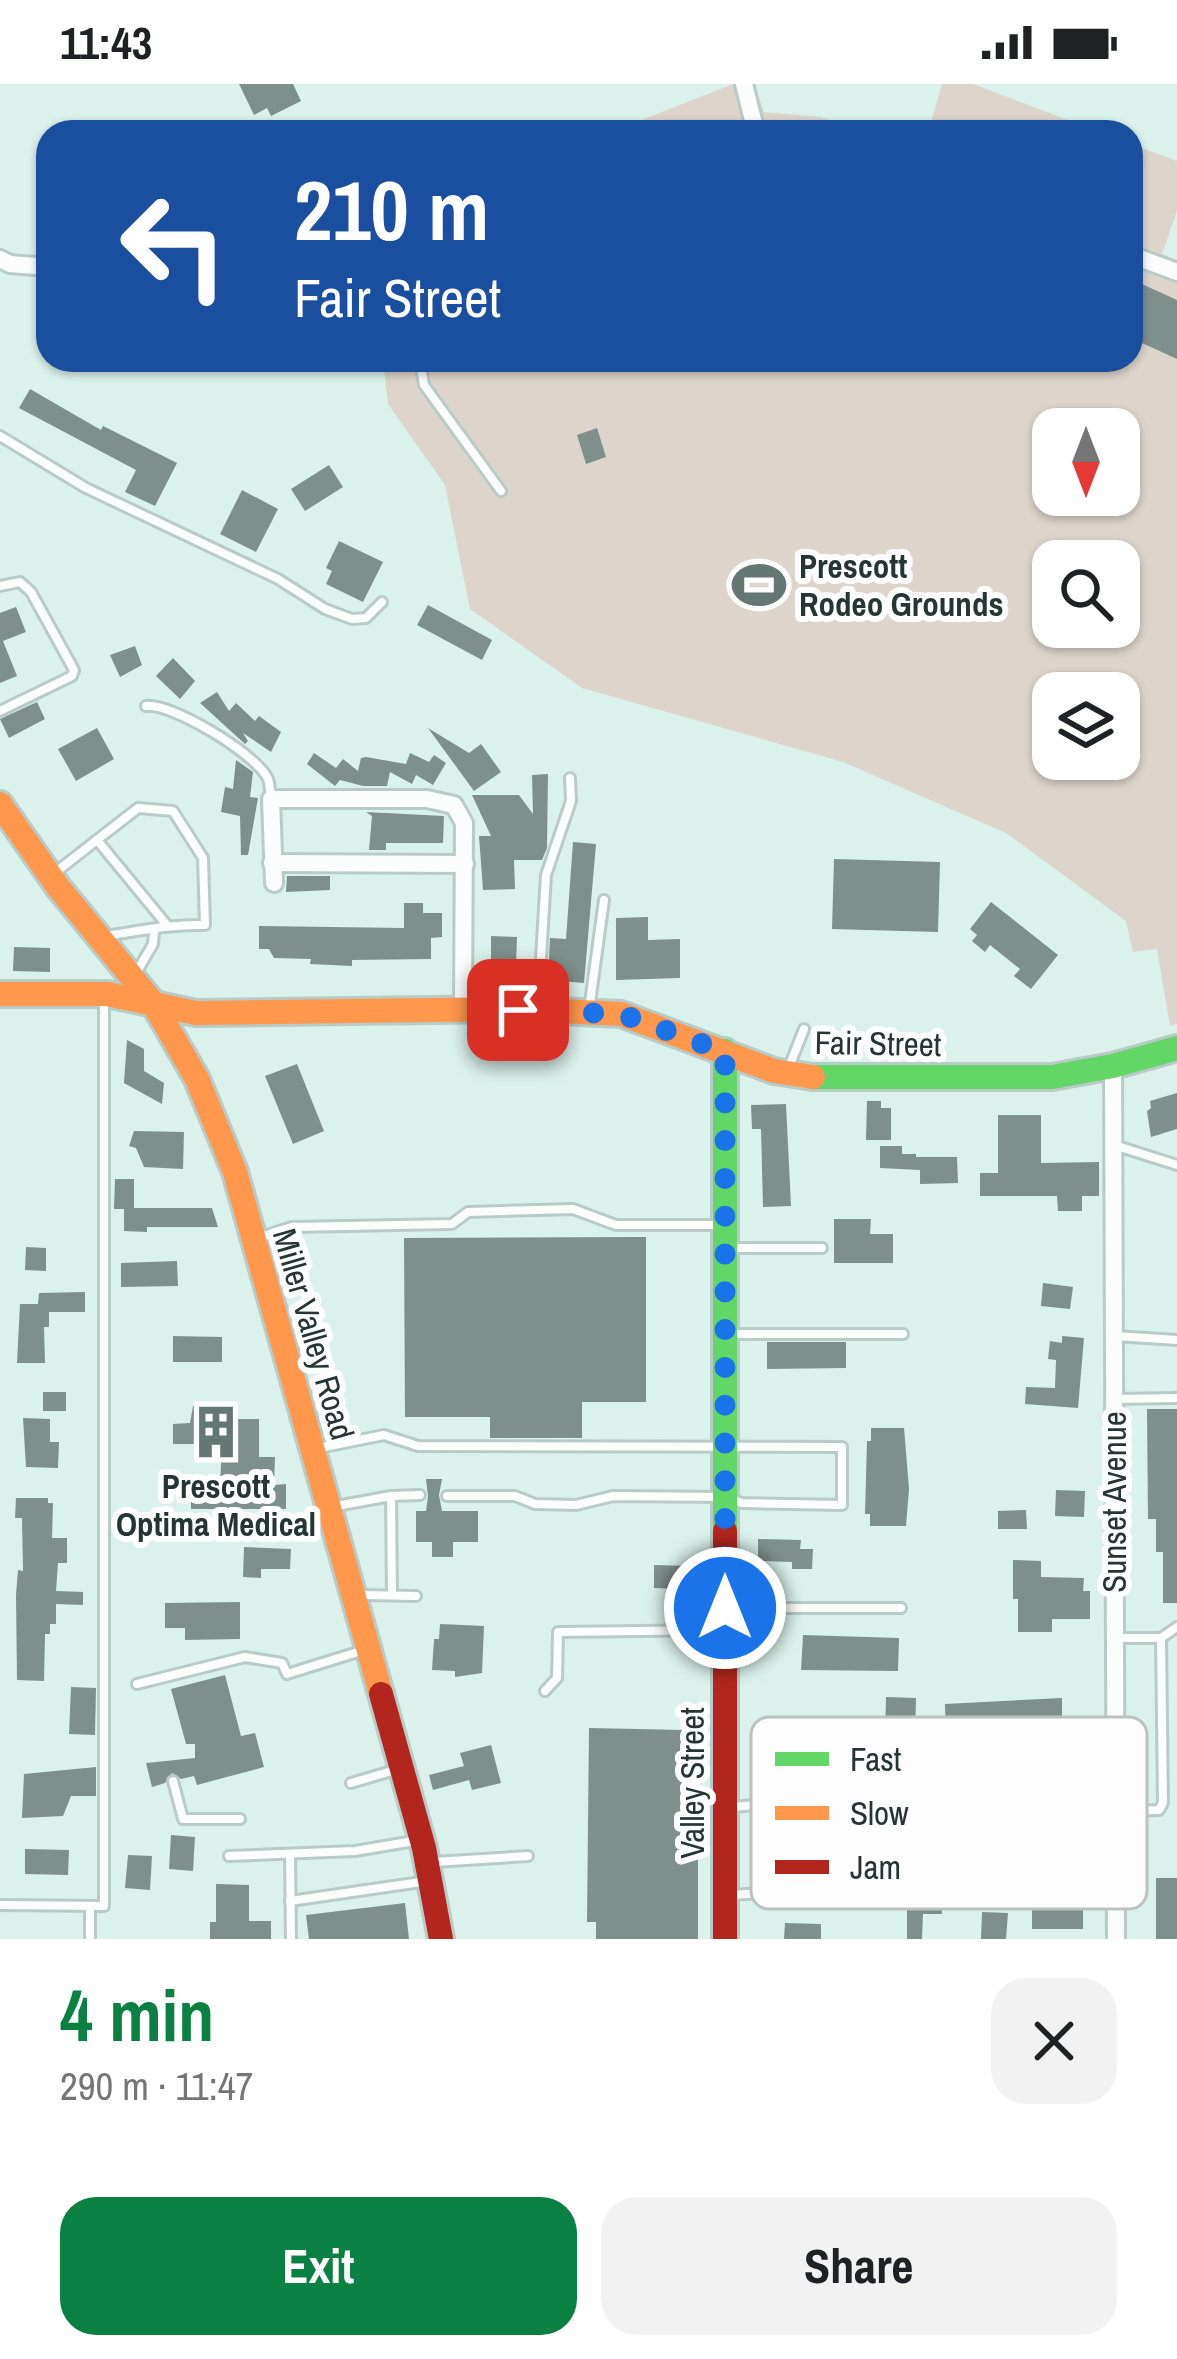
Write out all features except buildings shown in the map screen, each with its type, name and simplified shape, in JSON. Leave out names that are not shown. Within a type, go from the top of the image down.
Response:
[{"type":"street","points":[[744,84],[753,120]]},
{"type":"street","points":[[0,259],[36,266]]},
{"type":"street","points":[[1143,259],[1177,272]]},
{"type":"street","points":[[274,883],[271,800],[427,799],[454,805],[464,823],[463,1010]]},
{"type":"street","name":"Miller Valley Road","points":[[0,804],[153,1004],[197,1078],[235,1172],[402,1768],[441,1939]]},
{"type":"street","points":[[272,862],[465,864]]},
{"type":"street","name":"Fair Street","points":[[0,994],[104,994],[196,1013],[538,1010],[621,1014],[787,1073],[814,1077],[1052,1077],[1177,1048]]},
{"type":"street","name":"Valley Street","points":[[725,1052],[725,1939]]},
{"type":"street","name":"Sunset Avenue","points":[[1113,1066],[1114,1717]]},
{"type":"street","name":"Sunset Avenue","points":[[1116,1909],[1116,1939]]},
{"type":"lane","points":[[422,372],[424,385],[501,491]]},
{"type":"lane","points":[[0,436],[86,488],[278,579],[325,609],[352,619],[366,618],[382,602]]},
{"type":"lane","points":[[0,586],[20,582],[31,592],[74,670],[72,676],[0,711]]},
{"type":"lane","points":[[146,706],[159,704],[243,753],[268,779],[271,800]]},
{"type":"lane","points":[[538,1010],[547,875],[571,801],[570,778]]},
{"type":"lane","points":[[51,875],[138,808],[173,811],[203,858],[205,925],[166,924],[154,931],[98,937]]},
{"type":"lane","points":[[97,840],[166,924]]},
{"type":"lane","points":[[589,1011],[604,900]]},
{"type":"lane","points":[[131,980],[153,944],[154,931]]},
{"type":"lane","points":[[0,1905],[104,1906],[104,994]]},
{"type":"lane","points":[[787,1073],[804,1029]]},
{"type":"lane","points":[[1113,1144],[1177,1165]]},
{"type":"lane","points":[[254,1240],[292,1227],[452,1224],[468,1212],[573,1209],[616,1225],[823,1248]]},
{"type":"lane","points":[[725,1334],[903,1334]]},
{"type":"lane","points":[[1113,1336],[1177,1340]]},
{"type":"lane","points":[[1114,1400],[1177,1398]]},
{"type":"lane","points":[[313,1450],[384,1436],[418,1446],[842,1447],[842,1505],[613,1496],[576,1505],[535,1504],[515,1496],[447,1496]]},
{"type":"lane","points":[[328,1507],[420,1495]]},
{"type":"lane","points":[[391,1496],[392,1595]]},
{"type":"lane","points":[[353,1595],[416,1596]]},
{"type":"lane","points":[[545,1690],[557,1678],[558,1632],[901,1608]]},
{"type":"lane","points":[[1114,1638],[1161,1638],[1177,1627]]},
{"type":"lane","points":[[1147,1809],[1159,1810],[1163,1803],[1161,1638]]},
{"type":"lane","points":[[137,1684],[245,1657],[282,1663],[287,1674],[368,1649]]},
{"type":"lane","points":[[351,1783],[402,1768]]},
{"type":"lane","points":[[173,1781],[183,1819],[240,1819]]},
{"type":"lane","points":[[725,1807],[751,1805]]},
{"type":"lane","points":[[229,1856],[355,1851],[426,1861]]},
{"type":"lane","points":[[290,1854],[291,1939]]},
{"type":"lane","points":[[290,1901],[426,1861],[528,1856]]},
{"type":"lane","points":[[725,1895],[751,1893]]},
{"type":"lane","points":[[90,1906],[90,1939]]},
{"type":"shaded area","points":[[733,84],[754,84],[764,112],[831,120],[642,120]]},
{"type":"shaded area","points":[[942,84],[973,84],[1068,120],[932,120]]},
{"type":"shaded area","name":"Prescott Rodeo Grounds","points":[[1143,148],[1177,161],[1177,211],[1162,254],[1177,260],[1177,1024],[1170,1026],[1157,949],[1133,952],[1126,921],[1006,833],[843,762],[582,688],[470,609],[445,485],[388,404],[384,372],[1143,372]]},
{"type":"traffic: fast","points":[[813,1077],[1052,1077],[1177,1048]]},
{"type":"traffic: fast","points":[[725,1051],[725,1531]]},
{"type":"traffic: slow","points":[[0,804],[58,887],[153,1003],[197,1079],[235,1172],[381,1694]]},
{"type":"traffic: slow","points":[[0,994],[107,994],[196,1013],[518,1009],[621,1014],[774,1071],[813,1077]]},
{"type":"traffic: jam","points":[[725,1531],[725,1939]]},
{"type":"traffic: jam","points":[[381,1694],[424,1848],[441,1939]]},
{"type":"place","name":"Prescott Rodeo Grounds","points":[[759,585]]},
{"type":"place","name":"Prescott Optima Medical","points":[[216,1432]]},
{"type":"route","points":[[518,1010],[621,1014],[725,1052],[725,1608]]}]
